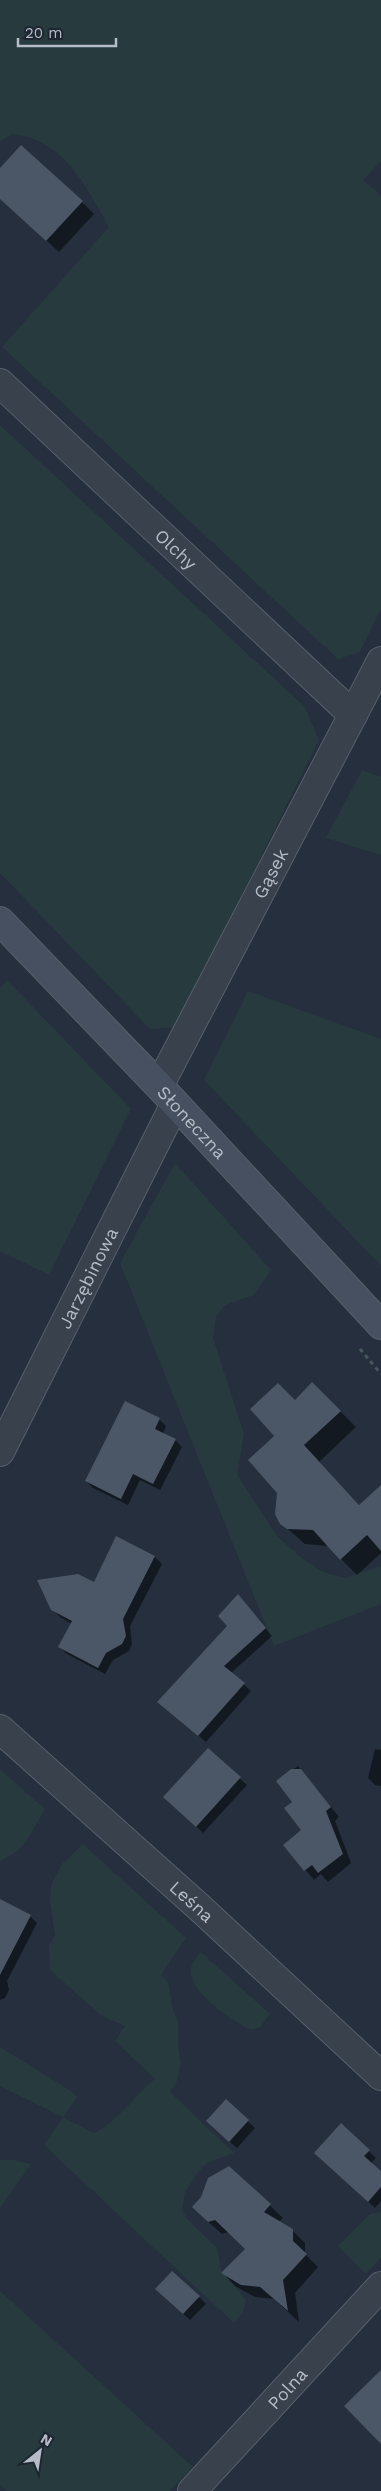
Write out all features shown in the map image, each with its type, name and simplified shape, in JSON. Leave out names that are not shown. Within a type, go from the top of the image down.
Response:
[{"type":"main road","name":"Słoneczna","points":[[0,921],[167,1095],[381,1325]]},
{"type":"street","name":"Olchy","points":[[0,383],[352,715]]},
{"type":"street","name":"Gąsek","points":[[167,1095],[352,715],[381,660]]},
{"type":"street","name":"Jarzębinowa","points":[[0,1452],[167,1095]]},
{"type":"street","name":"Leśna","points":[[0,1729],[200,1908],[381,2076]]},
{"type":"street","name":"Polna","points":[[192,2491],[381,2286]]},
{"type":"green space","points":[[0,0],[381,0],[381,161],[363,180],[381,195],[381,609],[360,652],[338,659],[2,347],[109,227],[92,196],[72,168],[47,145],[31,138],[13,134],[0,141]]},
{"type":"green space","points":[[0,425],[305,707],[319,740],[176,1027],[150,1029],[0,873]]},
{"type":"green space","points":[[362,770],[381,777],[381,855],[326,838]]},
{"type":"green space","points":[[7,980],[131,1109],[49,1275],[0,1251],[0,988]]},
{"type":"green space","points":[[248,991],[381,1039],[381,1266],[204,1080]]},
{"type":"green space","points":[[175,1163],[271,1270],[254,1295],[225,1305],[216,1317],[213,1338],[244,1434],[237,1474],[276,1535],[299,1556],[323,1572],[345,1578],[381,1566],[381,1604],[274,1646],[120,1263]]},
{"type":"green space","points":[[0,1769],[45,1809],[22,1846],[9,1857],[0,1861]]},
{"type":"green space","points":[[83,1844],[186,1938],[161,1975],[168,1982],[173,2010],[178,2021],[178,2046],[181,2063],[177,2081],[170,2092],[234,2153],[207,2163],[199,2171],[185,2192],[182,2209],[187,2219],[217,2248],[221,2270],[246,2300],[243,2312],[234,2323],[44,2145],[63,2117],[94,2133],[119,2115],[155,2079],[115,2041],[125,2026],[102,2016],[50,1970],[49,1946],[55,1935],[50,1902],[51,1885],[62,1864]]},
{"type":"green space","points":[[201,1952],[270,2014],[260,2027],[251,2030],[233,2020],[203,1995],[191,1977],[191,1968]]},
{"type":"green space","points":[[0,2047],[71,2091],[77,2097],[63,2117],[0,2086]]},
{"type":"green space","points":[[0,2160],[14,2160],[31,2164],[0,2208]]},
{"type":"green space","points":[[381,2212],[381,2258],[366,2274],[338,2246],[370,2214]]},
{"type":"green space","points":[[0,2291],[193,2467],[169,2491],[7,2491],[0,2485]]},
{"type":"building","points":[[21,145],[83,201],[46,241],[0,199],[0,168]]},
{"type":"building","points":[[312,1382],[341,1411],[304,1445],[359,1505],[381,1485],[381,1551],[367,1535],[340,1560],[313,1530],[287,1529],[280,1524],[275,1514],[277,1493],[248,1460],[274,1436],[250,1409],[278,1383],[295,1400]]},
{"type":"building","points":[[125,1401],[160,1418],[155,1429],[176,1439],[153,1484],[133,1474],[121,1499],[85,1481]]},
{"type":"building","points":[[116,1536],[155,1556],[123,1619],[126,1636],[122,1644],[106,1653],[98,1668],[58,1647],[72,1621],[51,1610],[37,1580],[78,1574],[94,1582]]},
{"type":"building","points":[[238,1594],[266,1628],[224,1666],[245,1683],[198,1736],[157,1702],[227,1626],[218,1616]]},
{"type":"building","points":[[208,1748],[241,1777],[196,1827],[163,1797]]},
{"type":"building","points":[[291,1769],[301,1769],[331,1807],[326,1811],[343,1854],[318,1873],[312,1865],[304,1871],[283,1845],[301,1830],[284,1808],[292,1802],[276,1781]]},
{"type":"building","points":[[0,1899],[31,1915],[0,1975]]},
{"type":"building","points":[[226,2099],[249,2120],[229,2142],[206,2121]]},
{"type":"building","points":[[341,2123],[370,2150],[364,2156],[381,2171],[381,2187],[368,2202],[314,2153]]},
{"type":"building","points":[[229,2166],[271,2204],[264,2212],[293,2229],[293,2241],[307,2254],[283,2280],[288,2311],[260,2287],[241,2285],[221,2273],[245,2249],[215,2220],[208,2222],[192,2207],[201,2197],[208,2178]]},
{"type":"building","points":[[172,2271],[200,2296],[183,2314],[155,2289]]},
{"type":"building","points":[[381,2370],[381,2444],[344,2406]]}]
